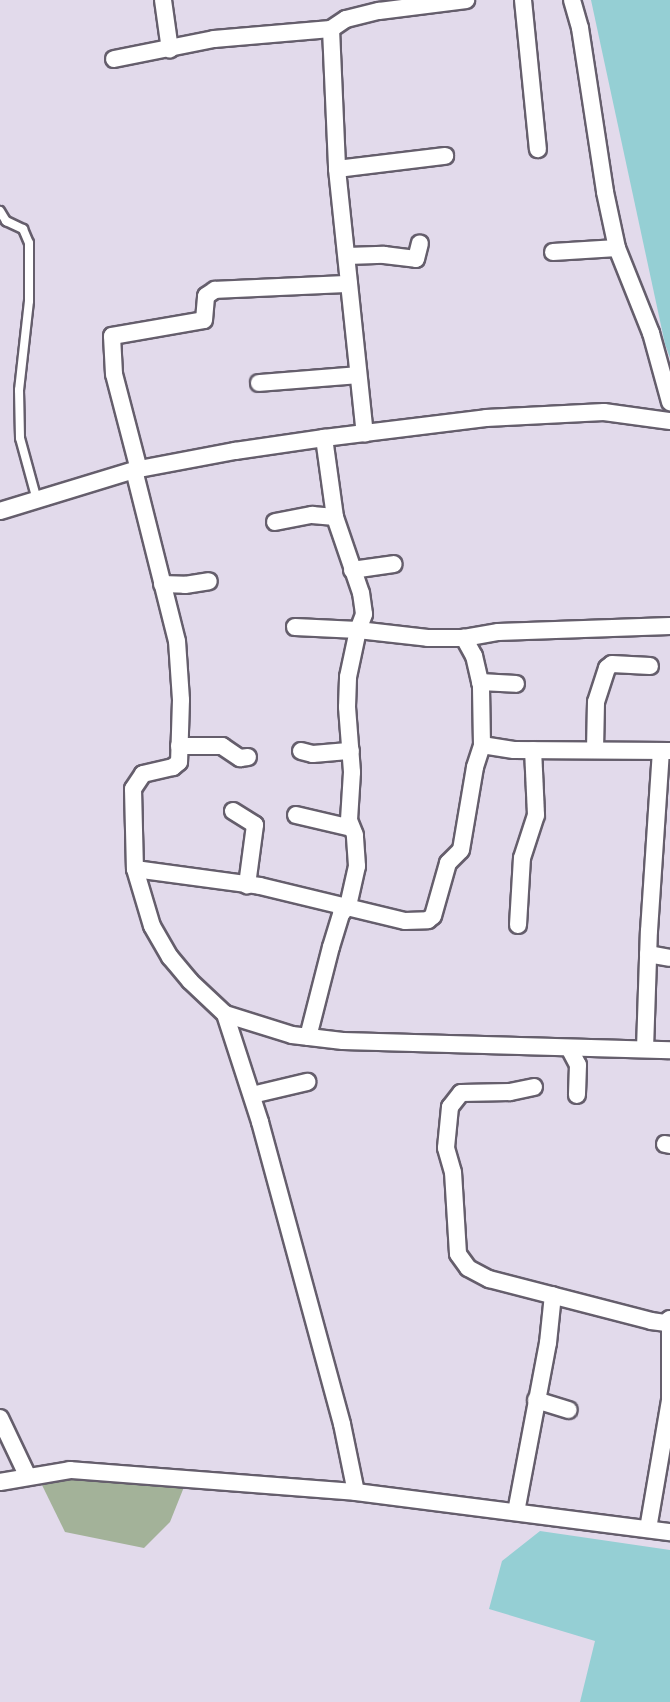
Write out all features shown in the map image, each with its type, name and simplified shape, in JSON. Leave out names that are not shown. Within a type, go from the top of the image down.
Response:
[{"type":"street","points":[[163,0],[170,50]]},
{"type":"street","points":[[114,59],[170,50],[214,39],[331,29],[346,19],[379,11],[466,0]]},
{"type":"street","points":[[523,0],[538,149]]},
{"type":"street","points":[[572,0],[580,28],[617,248],[651,333],[670,402]]},
{"type":"street","points":[[331,29],[337,169],[365,433]]},
{"type":"street","points":[[337,169],[446,156]]},
{"type":"street","points":[[346,256],[384,255],[415,259],[419,243]]},
{"type":"street","points":[[553,252],[617,248]]},
{"type":"street","points":[[349,284],[215,290],[206,296],[204,320],[111,336],[114,374],[177,641],[180,667],[177,765],[143,774],[132,789],[135,869],[146,912],[170,957],[225,1014],[261,1028],[343,1041],[670,1050]]},
{"type":"street","points":[[259,383],[358,375]]},
{"type":"street","points":[[0,511],[136,470],[235,451],[365,433],[486,418],[604,412],[670,421]]},
{"type":"street","points":[[308,1037],[337,925],[348,906],[357,866],[349,820],[351,751],[347,688],[364,607],[335,517],[324,439]]},
{"type":"street","points":[[275,522],[312,515],[335,517]]},
{"type":"street","points":[[352,570],[394,564]]},
{"type":"street","points":[[162,584],[185,585],[209,581]]},
{"type":"street","points":[[295,627],[358,630],[415,639],[464,638],[498,632],[670,626]]},
{"type":"street","points":[[135,869],[247,885],[405,921],[421,922],[431,918],[449,863],[461,850],[475,767],[482,745],[480,682],[474,656],[464,638]]},
{"type":"street","points":[[595,750],[596,702],[607,668],[612,664],[650,666]]},
{"type":"street","points":[[480,682],[516,684]]},
{"type":"street","points":[[482,745],[533,750],[666,751],[648,954],[645,1049]]},
{"type":"street","points":[[179,746],[222,746],[240,758],[247,757]]},
{"type":"street","points":[[518,925],[522,858],[536,815],[533,750]]},
{"type":"street","points":[[301,751],[351,751]]},
{"type":"street","points":[[233,811],[255,825],[247,885]]},
{"type":"street","points":[[296,815],[352,828]]},
{"type":"street","points":[[648,954],[670,958]]},
{"type":"street","points":[[225,1014],[252,1095],[342,1424],[356,1492]]},
{"type":"street","points":[[569,1048],[578,1065],[577,1095]]},
{"type":"street","points":[[252,1095],[307,1082]]},
{"type":"street","points":[[534,1087],[510,1092],[461,1093],[450,1107],[446,1148],[453,1172],[458,1254],[468,1268],[489,1279],[651,1321],[665,1323],[670,1319]]},
{"type":"street","points":[[516,1512],[548,1343],[553,1295]]},
{"type":"street","points":[[648,1529],[670,1400],[670,1319]]},
{"type":"street","points":[[536,1400],[569,1410]]},
{"type":"street","points":[[0,1418],[28,1477]]},
{"type":"street","points":[[0,1482],[70,1470],[356,1492],[670,1532]]},
{"type":"lane","points":[[0,211],[6,221],[23,229],[29,243],[29,301],[19,390],[20,438],[37,500]]},
{"type":"shaded area","points":[[591,0],[670,0],[670,358],[665,344]]},
{"type":"shaded area","points":[[92,1477],[184,1487],[170,1522],[144,1548],[65,1532],[40,1481]]},
{"type":"shaded area","points":[[540,1531],[670,1550],[670,1702],[580,1702],[595,1641],[489,1609],[502,1561]]}]
